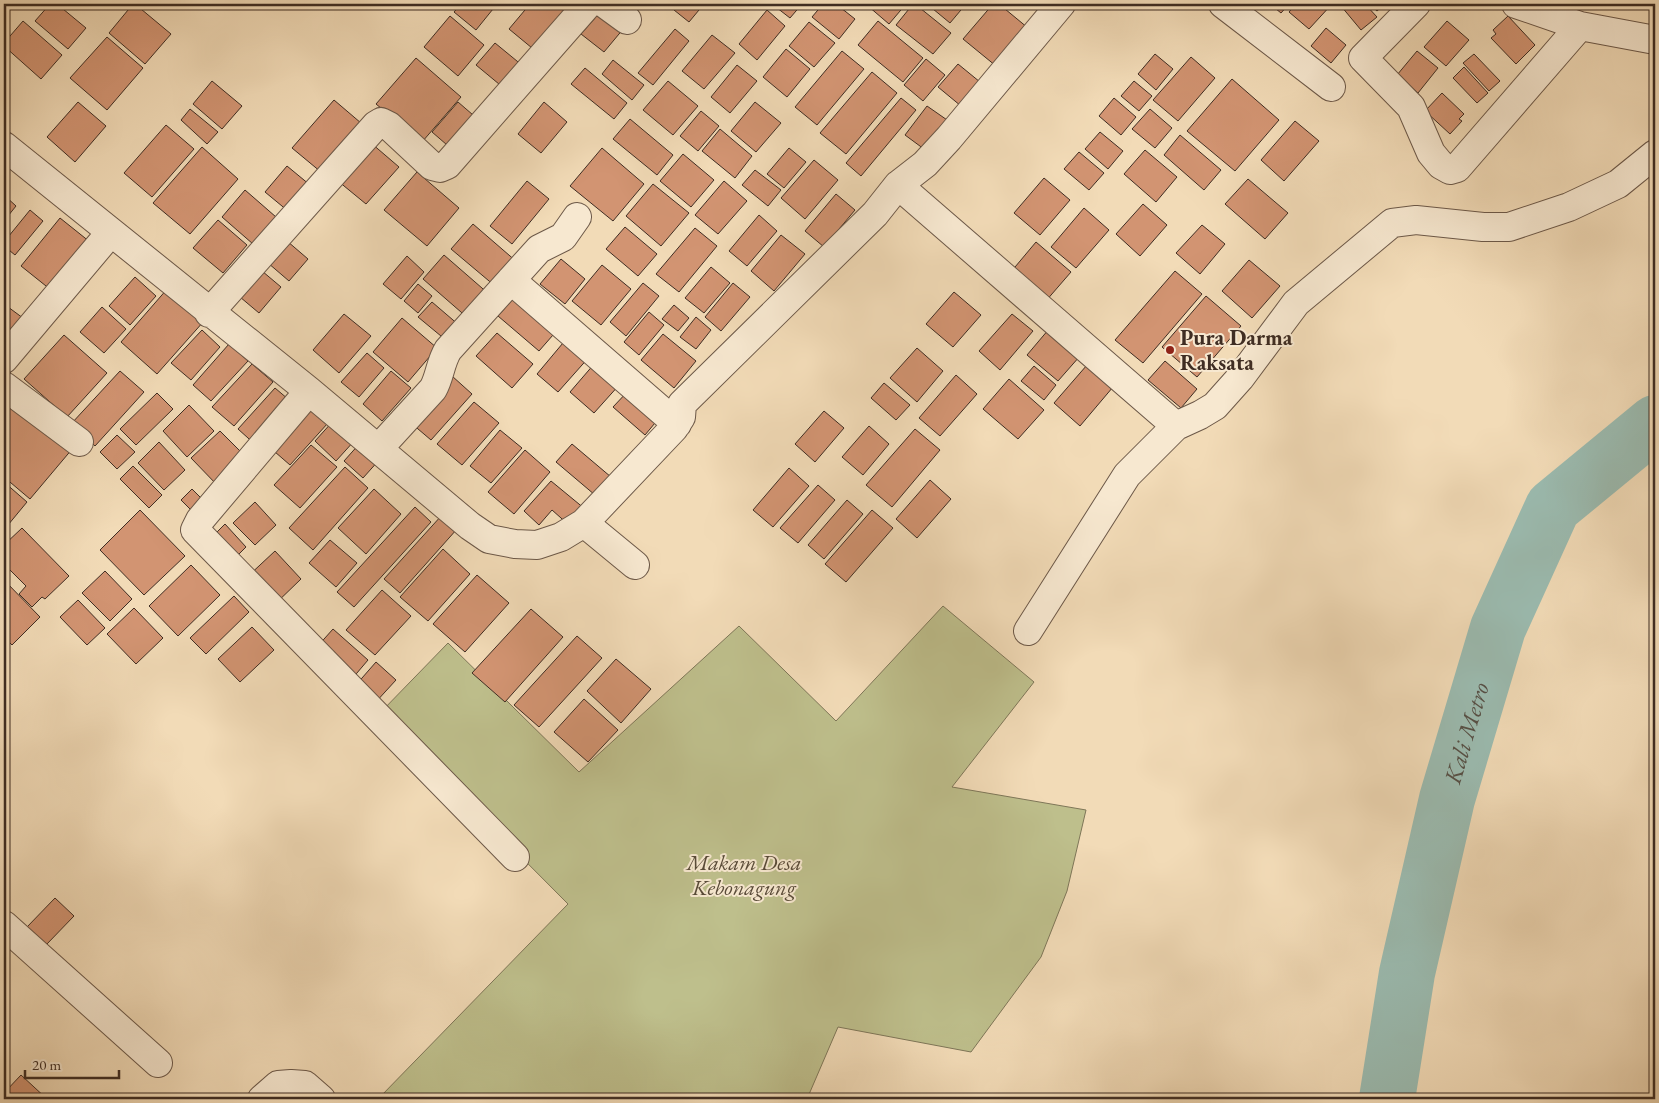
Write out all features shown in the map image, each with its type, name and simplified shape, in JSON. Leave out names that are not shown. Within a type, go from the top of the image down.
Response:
[{"type":"street","points":[[209,313],[376,126],[381,122],[389,126],[432,166],[440,168],[447,165],[588,4]]},
{"type":"street","points":[[604,4],[626,20]]},
{"type":"street","points":[[4,146],[379,448],[470,526],[489,539],[515,544],[537,545],[560,538],[584,523],[677,424],[682,404],[875,214],[898,185],[925,164],[1061,4]]},
{"type":"street","points":[[1223,4],[1331,87]]},
{"type":"street","points":[[1416,4],[1363,58],[1411,107],[1431,153],[1440,165],[1450,170],[1457,168],[1580,26]]},
{"type":"street","points":[[1516,4],[1552,10],[1580,26],[1655,40]]},
{"type":"street","points":[[1028,631],[1128,475],[1176,426],[1200,416],[1215,406],[1240,378],[1296,303],[1392,223],[1416,220],[1509,228],[1569,207],[1618,184],[1655,154]]},
{"type":"street","points":[[898,185],[1176,426]]},
{"type":"street","points":[[379,448],[433,389],[437,382],[440,365],[448,350],[539,249],[563,237],[577,217]]},
{"type":"street","points":[[4,358],[112,232]]},
{"type":"street","points":[[511,280],[677,424]]},
{"type":"street","points":[[4,386],[79,442]]},
{"type":"street","points":[[309,391],[200,520],[194,530],[515,857]]},
{"type":"street","points":[[584,523],[635,564]]},
{"type":"street","points":[[4,925],[158,1063]]},
{"type":"street","points":[[262,1099],[278,1085],[291,1084],[305,1085],[321,1099]]},
{"type":"green space","name":"Makam Desa Kebonagung","points":[[943,606],[1034,682],[952,787],[1086,810],[1067,891],[1041,957],[971,1052],[838,1027],[807,1099],[380,1099],[568,904],[379,714],[448,643],[579,772],[739,626],[836,721]]},
{"type":"building","points":[[50,4],[57,4],[86,28],[68,49],[35,21]]},
{"type":"building","points":[[133,4],[171,34],[145,64],[109,33]]},
{"type":"building","points":[[461,4],[486,4],[493,9],[476,30],[454,12]]},
{"type":"building","points":[[530,4],[557,4],[564,10],[532,48],[509,29]]},
{"type":"building","points":[[679,4],[704,4],[689,22],[674,10]]},
{"type":"building","points":[[772,4],[802,4],[790,18]]},
{"type":"building","points":[[823,4],[836,4],[855,19],[839,39],[812,17]]},
{"type":"building","points":[[870,4],[906,4],[889,24],[868,6]]},
{"type":"building","points":[[913,4],[951,33],[933,54],[896,25]]},
{"type":"building","points":[[927,4],[966,4],[950,23]]},
{"type":"building","points":[[993,4],[999,4],[1028,28],[996,66],[963,39]]},
{"type":"building","points":[[1270,4],[1289,4],[1281,13]]},
{"type":"building","points":[[1296,4],[1332,4],[1309,29],[1289,12]]},
{"type":"building","points":[[1344,4],[1365,4],[1377,17],[1361,30],[1341,6]]},
{"type":"building","points":[[1369,4],[1385,4],[1377,11]]},
{"type":"building","points":[[602,10],[624,28],[604,52],[581,34]]},
{"type":"building","points":[[767,10],[785,26],[757,60],[739,44]]},
{"type":"building","points":[[450,16],[484,45],[458,76],[424,47]]},
{"type":"building","points":[[1508,16],[1535,45],[1516,64],[1491,38],[1496,34],[1493,30]]},
{"type":"building","points":[[23,21],[62,55],[41,79],[4,46],[4,43]]},
{"type":"building","points":[[878,21],[923,58],[903,82],[858,45]]},
{"type":"building","points":[[1447,21],[1469,40],[1446,66],[1424,47]]},
{"type":"building","points":[[809,22],[835,43],[814,67],[789,46]]},
{"type":"building","points":[[1326,28],[1346,45],[1331,63],[1311,46]]},
{"type":"building","points":[[675,29],[689,41],[653,85],[638,73]]},
{"type":"building","points":[[712,35],[735,53],[704,89],[682,71]]},
{"type":"building","points":[[107,37],[143,68],[107,110],[70,78]]},
{"type":"building","points":[[495,43],[523,66],[505,89],[476,65]]},
{"type":"building","points":[[786,49],[810,69],[787,97],[763,77]]},
{"type":"building","points":[[842,51],[864,69],[817,125],[795,107]]},
{"type":"building","points":[[1417,51],[1438,68],[1418,93],[1397,75]]},
{"type":"building","points":[[1155,54],[1173,69],[1156,90],[1138,74]]},
{"type":"building","points":[[1474,54],[1500,81],[1489,91],[1463,63]]},
{"type":"building","points":[[1191,57],[1215,78],[1178,121],[1153,100]]},
{"type":"building","points":[[416,58],[461,97],[422,142],[376,104]]},
{"type":"building","points":[[926,59],[945,75],[923,101],[904,85]]},
{"type":"building","points":[[613,60],[644,85],[632,100],[602,74]]},
{"type":"building","points":[[958,64],[980,82],[961,106],[938,87]]},
{"type":"building","points":[[737,65],[757,81],[730,113],[711,97]]},
{"type":"building","points":[[1464,67],[1488,93],[1477,103],[1453,78]]},
{"type":"building","points":[[585,68],[627,103],[614,119],[571,84]]},
{"type":"building","points":[[872,72],[897,93],[846,154],[820,133]]},
{"type":"building","points":[[1232,79],[1279,120],[1235,171],[1187,131]]},
{"type":"building","points":[[212,81],[242,106],[222,129],[193,104]]},
{"type":"building","points":[[668,81],[698,106],[673,135],[643,110]]},
{"type":"building","points":[[1134,81],[1152,96],[1139,111],[1121,96]]},
{"type":"building","points":[[1442,93],[1464,114],[1459,119],[1462,121],[1450,134],[1425,111]]},
{"type":"building","points":[[901,98],[916,110],[861,176],[846,163]]},
{"type":"building","points":[[1114,98],[1136,117],[1121,135],[1099,116]]},
{"type":"building","points":[[334,100],[368,129],[327,177],[292,148]]},
{"type":"building","points":[[78,102],[106,126],[75,162],[47,137]]},
{"type":"building","points":[[458,102],[480,121],[454,151],[432,132]]},
{"type":"building","points":[[544,102],[567,122],[541,153],[518,134]]},
{"type":"building","points":[[755,102],[781,123],[756,152],[731,131]]},
{"type":"building","points":[[927,106],[950,122],[928,152],[905,135]]},
{"type":"building","points":[[190,109],[218,132],[207,144],[181,120]]},
{"type":"building","points":[[1150,109],[1172,128],[1155,148],[1132,129]]},
{"type":"building","points":[[701,111],[719,126],[698,151],[680,136]]},
{"type":"building","points":[[630,119],[673,155],[657,175],[613,139]]},
{"type":"building","points":[[1295,121],[1319,141],[1284,181],[1261,160]]},
{"type":"building","points":[[166,125],[194,149],[152,197],[124,173]]},
{"type":"building","points":[[720,129],[752,156],[735,178],[702,151]]},
{"type":"building","points":[[1100,132],[1123,151],[1108,169],[1085,149]]},
{"type":"building","points":[[1180,135],[1221,170],[1204,190],[1164,155]]},
{"type":"building","points":[[371,143],[399,167],[366,204],[338,181]]},
{"type":"building","points":[[202,147],[238,179],[190,234],[153,203]]},
{"type":"building","points":[[602,148],[644,184],[613,221],[570,186]]},
{"type":"building","points":[[789,148],[806,162],[784,188],[767,174]]},
{"type":"building","points":[[1145,150],[1177,177],[1156,202],[1124,174]]},
{"type":"building","points":[[1079,152],[1104,173],[1089,190],[1064,169]]},
{"type":"building","points":[[683,154],[714,180],[691,207],[660,181]]},
{"type":"building","points":[[814,160],[838,180],[805,219],[781,198]]},
{"type":"building","points":[[287,166],[310,185],[288,211],[265,192]]},
{"type":"building","points":[[755,170],[781,190],[768,206],[742,185]]},
{"type":"building","points":[[417,172],[459,208],[427,246],[384,210]]},
{"type":"building","points":[[1044,178],[1070,200],[1040,235],[1014,213]]},
{"type":"building","points":[[1248,179],[1288,213],[1265,239],[1225,204]]},
{"type":"building","points":[[527,181],[549,199],[512,244],[490,226]]},
{"type":"building","points":[[724,181],[747,201],[718,234],[695,215]]},
{"type":"building","points":[[653,184],[689,213],[661,246],[626,216]]},
{"type":"building","points":[[245,190],[276,217],[253,244],[222,217]]},
{"type":"building","points":[[836,194],[855,210],[824,247],[805,231]]},
{"type":"building","points":[[4,195],[16,206],[4,221]]},
{"type":"building","points":[[1143,204],[1167,225],[1140,256],[1116,234]]},
{"type":"building","points":[[1084,208],[1109,230],[1076,268],[1051,247]]},
{"type":"building","points":[[30,210],[43,221],[15,255],[4,246],[4,242]]},
{"type":"building","points":[[759,215],[777,231],[747,266],[729,251]]},
{"type":"building","points":[[60,218],[95,246],[56,294],[21,266]]},
{"type":"building","points":[[218,220],[247,245],[223,273],[193,248]]},
{"type":"building","points":[[473,224],[517,262],[495,286],[451,249]]},
{"type":"building","points":[[1202,225],[1225,244],[1200,274],[1176,253]]},
{"type":"building","points":[[625,227],[657,254],[638,276],[606,249]]},
{"type":"building","points":[[695,228],[717,246],[679,292],[656,274]]},
{"type":"building","points":[[781,235],[805,254],[774,291],[751,271]]},
{"type":"building","points":[[287,241],[308,259],[289,281],[268,263]]},
{"type":"building","points":[[1036,242],[1071,272],[1045,302],[1010,273]]},
{"type":"building","points":[[444,255],[490,295],[469,319],[423,279]]},
{"type":"building","points":[[407,256],[424,272],[401,299],[383,284]]},
{"type":"building","points":[[561,259],[585,279],[565,304],[540,284]]},
{"type":"building","points":[[1249,260],[1280,286],[1252,318],[1222,291]]},
{"type":"building","points":[[602,265],[631,289],[601,325],[572,301]]},
{"type":"building","points":[[711,267],[730,283],[704,313],[685,298]]},
{"type":"building","points":[[262,271],[281,287],[259,313],[240,297]]},
{"type":"building","points":[[1175,271],[1202,294],[1143,363],[1115,340]]},
{"type":"building","points":[[135,277],[156,296],[130,325],[109,306]]},
{"type":"building","points":[[643,283],[659,296],[626,336],[610,322]]},
{"type":"building","points":[[733,283],[750,297],[721,331],[705,317]]},
{"type":"building","points":[[418,284],[432,296],[418,313],[404,301]]},
{"type":"building","points":[[168,288],[204,321],[157,374],[121,342]]},
{"type":"building","points":[[519,292],[560,327],[539,351],[498,316]]},
{"type":"building","points":[[954,292],[981,315],[953,347],[926,324]]},
{"type":"building","points":[[1206,296],[1241,326],[1197,377],[1162,347]]},
{"type":"building","points":[[432,302],[460,326],[447,341],[418,317]]},
{"type":"building","points":[[4,304],[27,321],[4,350]]},
{"type":"building","points":[[674,305],[689,318],[678,331],[662,319]]},
{"type":"building","points":[[102,307],[126,329],[104,353],[80,332]]},
{"type":"building","points":[[649,312],[664,325],[639,355],[624,342]]},
{"type":"building","points":[[344,314],[371,336],[339,373],[313,350]]},
{"type":"building","points":[[1012,314],[1033,331],[1000,370],[979,351]]},
{"type":"building","points":[[696,317],[711,330],[696,349],[680,337]]},
{"type":"building","points":[[402,318],[437,348],[408,382],[373,352]]},
{"type":"building","points":[[1049,329],[1080,356],[1058,381],[1027,355]]},
{"type":"building","points":[[202,330],[220,347],[191,380],[171,363]]},
{"type":"building","points":[[497,333],[533,364],[512,388],[476,356]]},
{"type":"building","points":[[663,334],[696,361],[674,388],[641,360]]},
{"type":"building","points":[[64,335],[107,373],[67,417],[24,379]]},
{"type":"building","points":[[568,337],[590,356],[558,392],[537,374]]},
{"type":"building","points":[[229,344],[248,361],[211,401],[193,385]]},
{"type":"building","points":[[917,348],[943,371],[917,402],[890,378]]},
{"type":"building","points":[[367,353],[384,368],[359,397],[341,382]]},
{"type":"building","points":[[1165,361],[1197,389],[1181,408],[1148,380]]},
{"type":"building","points":[[595,363],[620,384],[594,413],[570,392]]},
{"type":"building","points":[[252,364],[273,382],[234,426],[212,407]]},
{"type":"building","points":[[1087,365],[1113,387],[1080,426],[1054,403]]},
{"type":"building","points":[[1034,366],[1056,385],[1044,400],[1021,381]]},
{"type":"building","points":[[120,371],[144,392],[95,446],[71,424]]},
{"type":"building","points":[[391,371],[411,388],[382,421],[363,404]]},
{"type":"building","points":[[956,375],[977,394],[940,436],[919,418]]},
{"type":"building","points":[[452,376],[472,394],[431,440],[411,423]]},
{"type":"building","points":[[1009,379],[1044,410],[1018,439],[983,409]]},
{"type":"building","points":[[884,383],[910,405],[896,420],[871,398]]},
{"type":"building","points":[[275,388],[295,405],[258,447],[238,429]]},
{"type":"building","points":[[629,390],[660,417],[645,435],[613,407]]},
{"type":"building","points":[[157,393],[173,409],[136,445],[120,429]]},
{"type":"building","points":[[15,400],[73,448],[30,499],[4,477],[4,413]]},
{"type":"building","points":[[474,402],[499,423],[462,465],[437,444]]},
{"type":"building","points":[[305,403],[328,423],[290,465],[267,445]]},
{"type":"building","points":[[189,405],[214,431],[187,457],[163,431]]},
{"type":"building","points":[[824,411],[844,428],[815,462],[795,444]]},
{"type":"building","points":[[334,420],[355,440],[336,461],[315,441]]},
{"type":"building","points":[[869,426],[889,444],[863,475],[842,457]]},
{"type":"building","points":[[915,429],[940,450],[892,507],[866,485]]},
{"type":"building","points":[[500,430],[522,448],[491,483],[470,466]]},
{"type":"building","points":[[220,431],[248,459],[219,487],[191,458]]},
{"type":"building","points":[[117,435],[135,452],[117,469],[100,452]]},
{"type":"building","points":[[159,442],[185,470],[164,490],[138,463]]},
{"type":"building","points":[[361,442],[380,459],[363,478],[344,461]]},
{"type":"building","points":[[572,444],[611,477],[595,495],[556,462]]},
{"type":"building","points":[[311,445],[337,467],[300,508],[274,485]]},
{"type":"building","points":[[525,450],[550,472],[514,514],[488,492]]},
{"type":"building","points":[[133,466],[162,495],[149,508],[120,479]]},
{"type":"building","points":[[345,467],[368,488],[313,550],[289,528]]},
{"type":"building","points":[[789,468],[809,486],[773,527],[753,510]]},
{"type":"building","points":[[930,480],[951,499],[917,538],[896,519]]},
{"type":"building","points":[[551,481],[585,509],[570,526],[552,510],[539,525],[524,511]]},
{"type":"building","points":[[4,482],[27,502],[8,525],[4,521]]},
{"type":"building","points":[[818,485],[835,500],[798,543],[780,528]]},
{"type":"building","points":[[192,489],[208,505],[197,516],[181,500]]},
{"type":"building","points":[[374,489],[401,514],[366,554],[338,528]]},
{"type":"building","points":[[847,500],[863,514],[824,559],[808,545]]},
{"type":"building","points":[[255,502],[276,525],[255,545],[233,523]]},
{"type":"building","points":[[415,507],[431,522],[354,607],[337,592]]},
{"type":"building","points":[[140,510],[185,556],[144,595],[100,550]]},
{"type":"building","points":[[872,510],[893,528],[846,582],[825,564]]},
{"type":"building","points":[[442,515],[457,529],[400,593],[384,579]]},
{"type":"building","points":[[225,524],[246,547],[230,563],[208,541]]},
{"type":"building","points":[[22,528],[69,576],[45,599],[42,597],[32,607],[19,594],[26,586],[6,566],[10,563],[4,557],[4,545]]},
{"type":"building","points":[[330,540],[357,563],[336,587],[309,563]]},
{"type":"building","points":[[443,549],[470,574],[428,621],[400,597]]},
{"type":"building","points":[[275,551],[301,579],[272,607],[245,579]]},
{"type":"building","points":[[191,565],[220,595],[178,636],[149,606]]},
{"type":"building","points":[[105,571],[132,599],[110,621],[82,593]]},
{"type":"building","points":[[477,575],[509,603],[465,652],[433,624]]},
{"type":"building","points":[[4,580],[40,617],[12,645],[4,637]]},
{"type":"building","points":[[382,590],[411,616],[375,655],[346,630]]},
{"type":"building","points":[[234,596],[249,612],[206,654],[190,638]]},
{"type":"building","points":[[78,600],[105,628],[87,645],[60,617]]},
{"type":"building","points":[[134,608],[163,638],[136,664],[107,634]]},
{"type":"building","points":[[531,609],[563,637],[505,702],[472,673]]},
{"type":"building","points":[[252,627],[274,650],[240,682],[218,659]]},
{"type":"building","points":[[333,629],[368,660],[351,680],[316,648]]},
{"type":"building","points":[[577,636],[602,658],[539,727],[514,705]]},
{"type":"building","points":[[616,659],[651,689],[621,723],[587,691]]},
{"type":"building","points":[[376,662],[396,680],[374,704],[355,686]]},
{"type":"building","points":[[584,699],[618,730],[588,762],[554,732]]},
{"type":"building","points":[[55,898],[74,916],[46,945],[27,927]]},
{"type":"building","points":[[21,1075],[47,1099],[4,1099],[4,1093]]},
{"type":"waterway","name":"Kali Metro","points":[[1387,1099],[1407,973],[1447,799],[1498,628],[1553,507],[1655,423]]},
{"type":"place","name":"Pura Darma Raksata","points":[[1170,350]]}]
